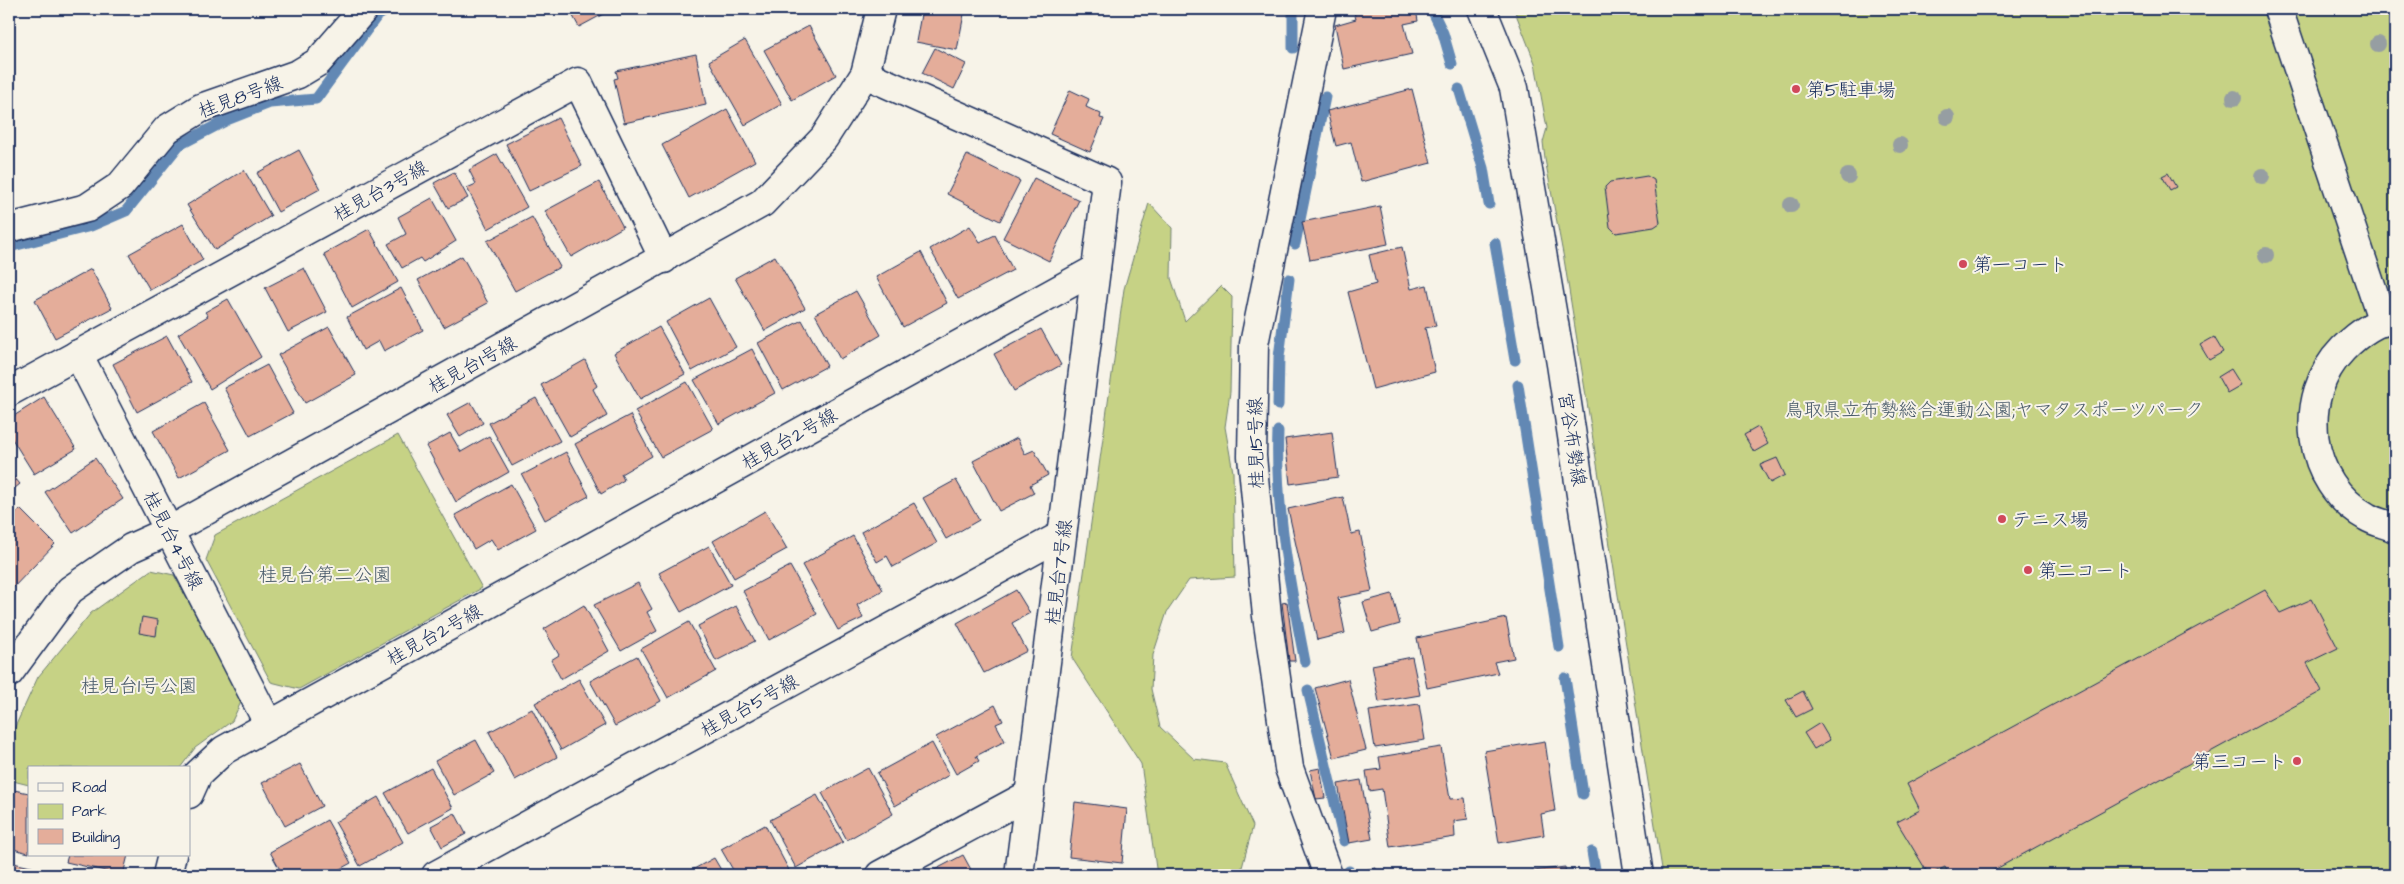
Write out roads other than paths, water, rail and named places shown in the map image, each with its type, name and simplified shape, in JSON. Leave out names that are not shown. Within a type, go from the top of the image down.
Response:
[{"type":"street","name":"桂見8号線","points":[[9,228],[87,208],[120,186],[167,129],[201,108],[298,74],[318,62],[364,9]]},
{"type":"street","name":"桂見台1号線","points":[[9,673],[70,590],[131,548],[169,531],[762,202],[824,138],[865,74],[881,9]]},
{"type":"street","name":"桂見15号線","points":[[1322,9],[1254,344],[1252,456],[1267,616],[1289,768],[1328,875]]},
{"type":"street","name":"宮谷布勢線","points":[[1482,9],[1514,88],[1561,364],[1639,875]]},
{"type":"street","points":[[2278,9],[2389,320],[2357,335],[2332,361],[2316,393],[2312,428],[2320,463],[2338,494],[2366,517],[2395,528]]},
{"type":"street","points":[[865,74],[1107,182],[1096,269]]},
{"type":"street","name":"桂見台3号線","points":[[9,392],[578,82],[664,258]]},
{"type":"street","name":"桂見台7号線","points":[[1019,875],[1096,269]]},
{"type":"street","name":"桂見台2号線","points":[[190,792],[198,774],[224,750],[1096,269]]},
{"type":"street","name":"桂見台4号線","points":[[78,354],[269,725]]},
{"type":"street","name":"桂見台5号線","points":[[436,875],[1062,535]]},
{"type":"street","points":[[880,875],[1030,794]]},
{"type":"street","points":[[167,875],[172,856]]},
{"type":"waterway","points":[[9,247],[91,226],[126,211],[179,145],[227,120],[270,103],[316,99],[377,16],[389,9]]},
{"type":"waterway","points":[[1293,9],[1293,48]]},
{"type":"waterway","points":[[1433,12],[1443,33],[1452,64]]},
{"type":"waterway","points":[[1459,89],[1483,168],[1489,204]]},
{"type":"waterway","points":[[1295,244],[1325,97]]},
{"type":"waterway","points":[[1495,243],[1515,360]]},
{"type":"waterway","points":[[1278,405],[1279,357],[1289,279]]},
{"type":"waterway","points":[[1518,385],[1559,647]]},
{"type":"waterway","points":[[1278,431],[1281,518],[1289,576],[1305,662]]},
{"type":"waterway","points":[[1565,678],[1583,794]]},
{"type":"waterway","points":[[1308,690],[1344,841]]},
{"type":"waterway","points":[[1592,852],[1596,875]]},
{"type":"waterway","points":[[1349,871],[1351,875]]},
{"type":"place","name":"第5駐車場","points":[[1796,89]]},
{"type":"place","name":"第一コート","points":[[1963,264]]},
{"type":"place","name":"テニス場","points":[[2002,519]]},
{"type":"place","name":"第二コート","points":[[2028,570]]},
{"type":"place","name":"第三コート","points":[[2297,761]]},
{"type":"park label","name":"鳥取県立布勢総合運動公園;ヤマタスポーツパーク","points":[[1994,409]]},
{"type":"park label","name":"桂見台第二公園","points":[[325,574]]},
{"type":"park label","name":"桂見台1号公園","points":[[139,685]]}]
